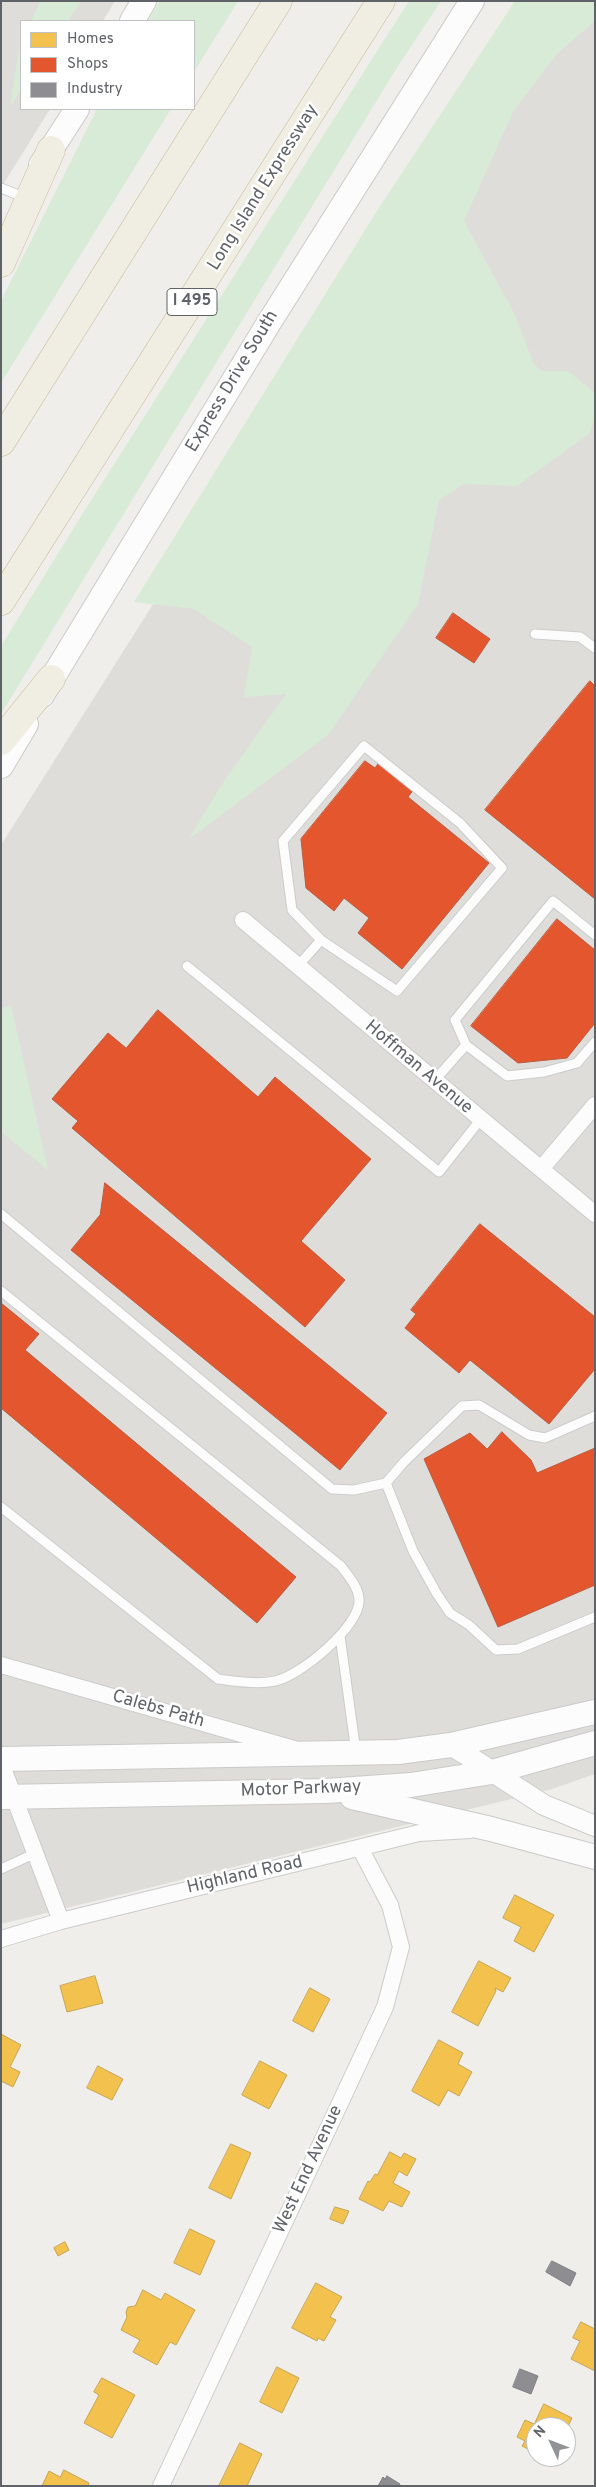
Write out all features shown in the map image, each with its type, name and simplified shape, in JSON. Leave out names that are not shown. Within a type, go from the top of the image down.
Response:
[{"type":"highway","points":[[1,442],[278,1]]},
{"type":"highway","name":"Long Island Expressway","points":[[1,601],[381,1]]},
{"type":"highway","points":[[1,263],[51,150]]},
{"type":"highway","points":[[1,740],[51,679]]},
{"type":"main road","points":[[133,20],[144,1]]},
{"type":"main road","name":"Express Drive South","points":[[1,766],[51,679],[270,321],[472,1]]},
{"type":"main road","points":[[1,228],[11,192],[51,150],[76,110]]},
{"type":"main road","name":"Motor Parkway","points":[[1,1759],[315,1755],[398,1752],[451,1745],[595,1712]]},
{"type":"main road","name":"Motor Parkway","points":[[8,1797],[326,1791],[411,1785],[492,1772],[595,1743]]},
{"type":"main road","points":[[326,1791],[491,1829],[595,1857]]},
{"type":"street","name":"Hoffman Avenue","points":[[243,920],[595,1214]]},
{"type":"street","points":[[541,1169],[595,1105]]},
{"type":"street","name":"Calebs Path","points":[[1,1665],[315,1755]]},
{"type":"street","points":[[451,1745],[544,1805],[595,1826]]},
{"type":"street","points":[[1,1763],[8,1797],[36,1852],[61,1921]]},
{"type":"street","name":"Highland Road","points":[[1,1939],[61,1921],[418,1833],[491,1829]]},
{"type":"street","name":"West End Avenue","points":[[161,2486],[385,2007],[401,1947],[390,1906],[360,1848]]},
{"type":"lane","points":[[535,634],[580,637],[595,648]]},
{"type":"lane","points":[[364,746],[460,823],[502,868],[397,991],[322,940],[292,910],[283,841],[364,746]]},
{"type":"lane","points":[[595,935],[553,901],[455,1020],[466,1045],[507,1076],[544,1072],[577,1063],[595,1042]]},
{"type":"lane","points":[[297,967],[322,940]]},
{"type":"lane","points":[[188,966],[439,1172],[481,1119]]},
{"type":"lane","points":[[434,1081],[466,1045]]},
{"type":"lane","points":[[1,1214],[332,1489],[354,1490],[386,1484],[404,1462],[462,1406],[479,1405],[530,1435],[545,1438],[595,1416]]},
{"type":"lane","points":[[1,1291],[341,1566],[353,1582],[359,1600],[356,1615],[340,1636],[296,1674],[275,1681],[248,1682],[218,1679],[1,1506]]},
{"type":"lane","points":[[386,1484],[413,1552],[450,1613],[469,1625],[496,1650],[518,1649],[595,1617]]},
{"type":"lane","points":[[340,1636],[356,1753]]},
{"type":"lane","points":[[1,1869],[36,1852]]},
{"type":"shaded area","points":[[1,1],[115,1],[104,20],[20,20],[20,110],[49,110],[1,188]]},
{"type":"shaded area","points":[[534,1],[595,1],[595,1774],[552,1789],[1,1924],[1,845]]},
{"type":"green space","points":[[40,1],[81,1],[69,20],[31,20]]},
{"type":"green space","points":[[160,1],[238,1],[195,70],[195,20],[149,20]]},
{"type":"green space","points":[[409,1],[441,1],[398,66],[1,714],[1,646],[83,513]]},
{"type":"green space","points":[[515,1],[595,1],[595,21],[558,53],[514,110],[464,221],[514,313],[534,364],[541,371],[568,371],[595,393],[595,414],[590,433],[517,486],[464,484],[439,500],[418,604],[328,735],[189,839],[220,787],[286,694],[244,697],[252,647],[194,609],[134,602],[375,214]]},
{"type":"green space","points":[[20,46],[20,92],[10,107]]},
{"type":"green space","points":[[96,110],[170,110],[1,383],[1,301]]},
{"type":"green space","points":[[11,1005],[48,1170],[1,1132],[1,1009]]},
{"type":"building: Homes","points":[[515,1895],[554,1915],[534,1952],[514,1941],[521,1927],[503,1918]]},
{"type":"building: Homes","points":[[479,1961],[511,1978],[503,1992],[495,1988],[496,1991],[478,2026],[452,2012]]},
{"type":"building: Homes","points":[[95,1976],[103,2003],[67,2012],[60,1986]]},
{"type":"building: Homes","points":[[310,1988],[330,1999],[313,2032],[293,2021]]},
{"type":"building: Homes","points":[[1,2034],[21,2045],[10,2067],[20,2072],[13,2087],[1,2081]]},
{"type":"building: Homes","points":[[439,2040],[463,2053],[458,2064],[472,2072],[459,2096],[448,2090],[439,2106],[412,2091]]},
{"type":"building: Homes","points":[[260,2061],[287,2075],[269,2109],[242,2095]]},
{"type":"building: Homes","points":[[98,2066],[123,2079],[112,2100],[87,2088]]},
{"type":"building: Homes","points":[[231,2144],[251,2153],[231,2199],[209,2188]]},
{"type":"building: Homes","points":[[390,2152],[401,2158],[404,2153],[416,2159],[407,2176],[399,2171],[393,2183],[410,2192],[402,2207],[389,2201],[383,2211],[359,2199],[368,2181],[370,2182],[375,2174],[377,2175]]},
{"type":"building: Homes","points":[[335,2207],[349,2211],[343,2224],[330,2219]]},
{"type":"building: Homes","points":[[190,2229],[215,2241],[200,2275],[174,2263]]},
{"type":"building: Homes","points":[[65,2242],[69,2250],[58,2256],[54,2248]]},
{"type":"building: Homes","points":[[316,2283],[342,2297],[330,2317],[336,2320],[324,2341],[318,2338],[317,2341],[292,2328]]},
{"type":"building: Homes","points":[[143,2290],[161,2300],[165,2293],[195,2310],[176,2345],[170,2342],[157,2365],[133,2352],[140,2340],[121,2330],[127,2317],[128,2307],[135,2306]]},
{"type":"building: Homes","points":[[581,2322],[595,2329],[595,2371],[571,2359],[580,2341],[573,2338]]},
{"type":"building: Homes","points":[[277,2367],[299,2378],[282,2413],[260,2402]]},
{"type":"building: Homes","points":[[102,2378],[135,2395],[112,2438],[84,2423],[99,2395],[94,2392]]},
{"type":"building: Homes","points":[[544,2404],[570,2417],[538,2417]]},
{"type":"building: Homes","points":[[525,2420],[526,2448],[522,2446],[525,2441],[517,2437]]},
{"type":"building: Homes","points":[[240,2443],[262,2454],[247,2486],[219,2486]]},
{"type":"building: Homes","points":[[64,2470],[89,2483],[88,2486],[42,2486],[49,2471],[60,2477]]},
{"type":"building: Shops","points":[[453,613],[490,639],[474,663],[436,638]]},
{"type":"building: Shops","points":[[590,681],[595,686],[595,899],[485,810]]},
{"type":"building: Shops","points":[[365,761],[375,768],[380,761],[414,789],[408,797],[489,863],[402,969],[358,933],[369,918],[344,898],[334,911],[306,888],[301,839]]},
{"type":"building: Shops","points":[[557,919],[595,950],[595,1023],[567,1058],[518,1063],[471,1026]]},
{"type":"building: Shops","points":[[158,1010],[258,1097],[275,1077],[371,1159],[301,1241],[345,1280],[305,1327],[72,1128],[78,1121],[52,1099],[108,1033],[126,1048]]},
{"type":"building: Shops","points":[[105,1183],[387,1413],[340,1470],[71,1250],[100,1215]]},
{"type":"building: Shops","points":[[480,1224],[595,1317],[595,1369],[549,1424],[470,1360],[459,1373],[405,1328],[416,1314],[411,1310]]},
{"type":"building: Shops","points":[[1,1303],[39,1334],[25,1350],[296,1577],[257,1623],[1,1408]]},
{"type":"building: Shops","points":[[502,1432],[531,1460],[537,1473],[595,1448],[595,1585],[498,1627],[424,1459],[470,1433],[487,1449]]},
{"type":"building: Industry","points":[[552,2261],[576,2273],[570,2286],[546,2272]]},
{"type":"building: Industry","points":[[520,2369],[538,2376],[531,2394],[513,2387]]},
{"type":"building: Industry","points":[[387,2476],[400,2484],[399,2486],[378,2486],[383,2477],[385,2479]]}]
